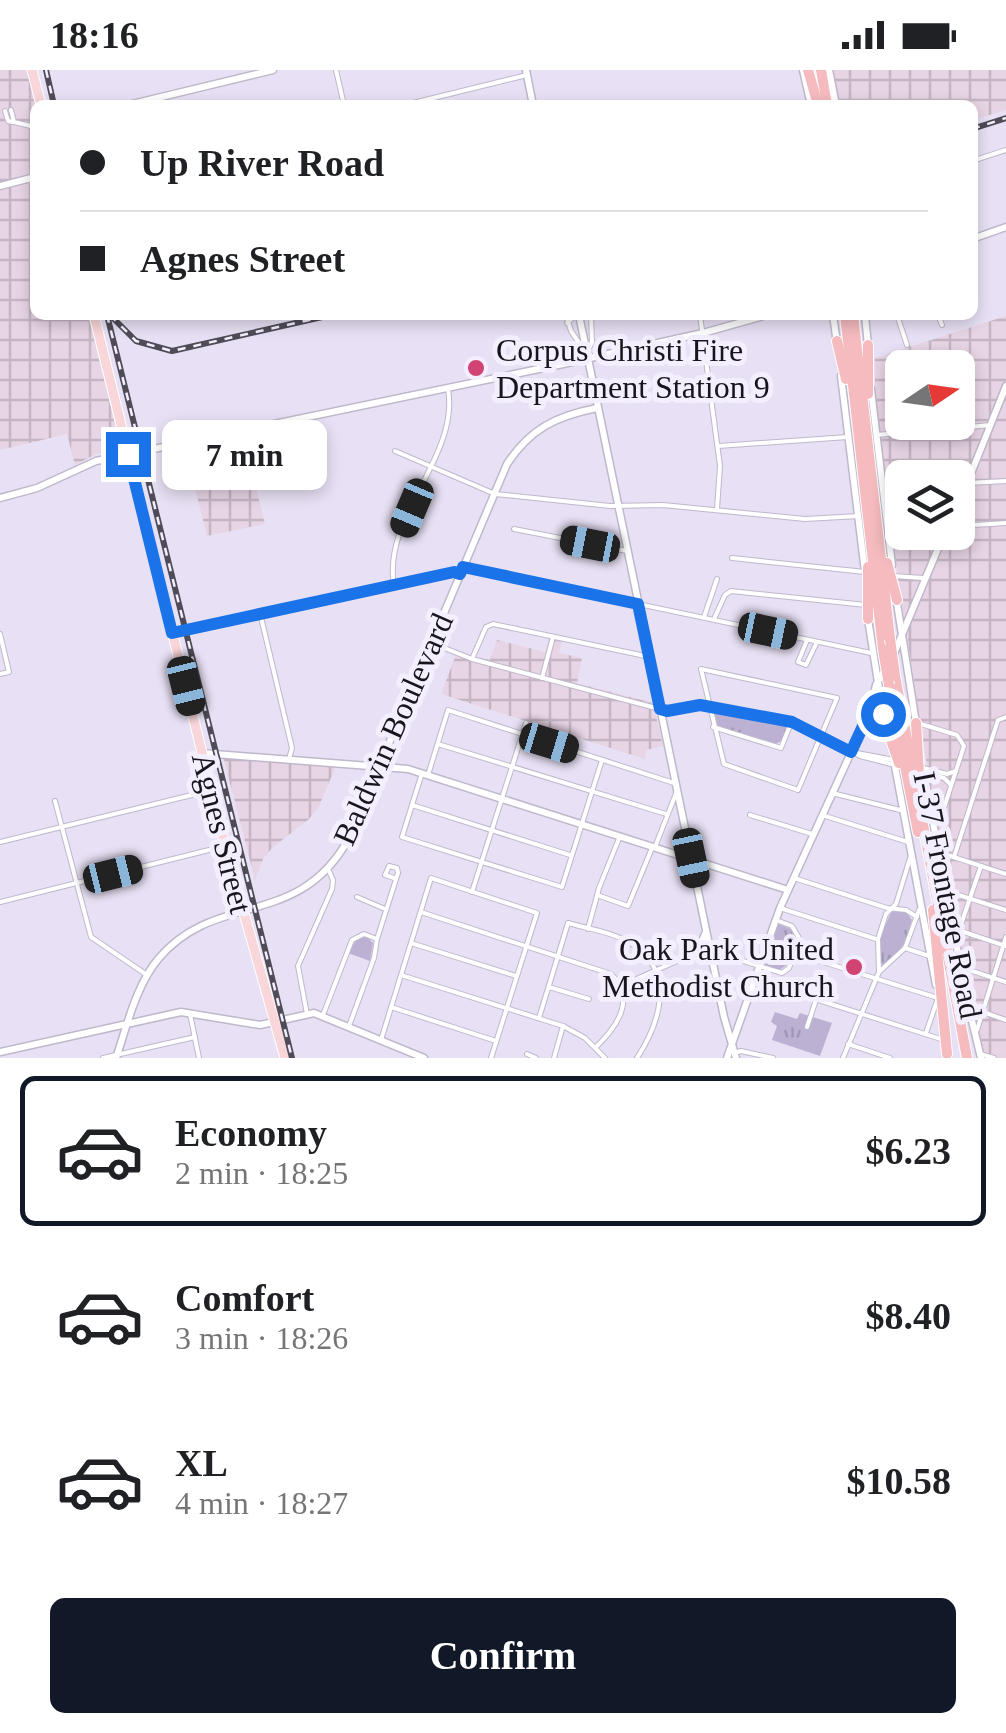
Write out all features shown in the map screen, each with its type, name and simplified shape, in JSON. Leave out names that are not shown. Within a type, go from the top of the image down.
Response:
[{"type":"highway","points":[[816,70],[816,100]]},
{"type":"highway","points":[[816,70],[825,100]]},
{"type":"highway","points":[[846,320],[865,486],[877,651],[892,681]]},
{"type":"highway","points":[[854,320],[872,437]]},
{"type":"highway","points":[[837,341],[856,419]]},
{"type":"highway","points":[[868,345],[874,504],[896,639],[892,681],[947,1056]]},
{"type":"highway","points":[[865,486],[868,618]]},
{"type":"highway","points":[[874,504],[897,605]]},
{"type":"highway","points":[[883,716],[968,1001]]},
{"type":"highway","points":[[912,808],[916,723]]},
{"type":"highway","points":[[928,908],[964,1058]]},
{"type":"highway","points":[[950,940],[948,958],[964,1058]]},
{"type":"main road","points":[[32,70],[41,100]]},
{"type":"main road","points":[[149,100],[273,70]]},
{"type":"main road","points":[[816,70],[833,100]]},
{"type":"main road","points":[[526,73],[532,100]]},
{"type":"main road","points":[[0,186],[30,178]]},
{"type":"main road","points":[[978,237],[1006,227]]},
{"type":"main road","name":"Agnes Street","points":[[95,320],[225,846],[285,1058]]},
{"type":"main road","points":[[579,320],[732,1054]]},
{"type":"main road","points":[[0,498],[37,488],[96,461],[448,389],[749,320]]},
{"type":"main road","name":"I-37 Frontage Road","points":[[834,320],[868,618],[877,651],[876,685],[895,763],[912,808],[911,847],[928,908],[925,921],[947,1056]]},
{"type":"main road","points":[[866,320],[868,345]]},
{"type":"main road","points":[[975,466],[1006,386]]},
{"type":"main road","name":"Baldwin Boulevard","points":[[116,1056],[147,976],[158,958],[198,926],[284,900],[328,869],[350,838],[515,451],[537,429],[569,413],[596,408]]},
{"type":"main road","name":"I-37 Frontage Road","points":[[872,437],[885,508]]},
{"type":"main road","name":"I-37 Frontage Road","points":[[890,550],[897,605],[896,639],[956,928],[950,940],[980,1056]]},
{"type":"main road","points":[[732,1054],[780,908],[854,752],[876,685],[939,550]]},
{"type":"main road","points":[[202,752],[425,774],[788,890]]},
{"type":"main road","points":[[706,931],[697,952],[706,954],[714,964]]},
{"type":"main road","points":[[714,964],[724,955]]},
{"type":"main road","points":[[724,1016],[737,1014],[745,1007]]},
{"type":"main road","points":[[0,1052],[189,1012],[244,1024],[276,1022],[307,1014],[323,1016],[422,1058]]},
{"type":"street","points":[[336,70],[343,100]]},
{"type":"street","points":[[424,100],[526,73]]},
{"type":"street","points":[[8,111],[14,122],[30,127]]},
{"type":"street","points":[[978,159],[1006,150]]},
{"type":"street","points":[[570,320],[567,322],[586,356]]},
{"type":"street","points":[[586,356],[592,342],[591,320]]},
{"type":"street","points":[[701,320],[718,446],[717,510]]},
{"type":"street","points":[[899,320],[907,345]]},
{"type":"street","points":[[940,320],[942,324]]},
{"type":"street","points":[[394,585],[391,557],[450,417],[448,389]]},
{"type":"street","points":[[872,437],[992,425]]},
{"type":"street","points":[[718,446],[849,437]]},
{"type":"street","points":[[395,451],[494,494],[806,519],[858,516]]},
{"type":"street","points":[[975,483],[1006,481]]},
{"type":"street","points":[[975,525],[1006,523]]},
{"type":"street","points":[[514,529],[627,551]]},
{"type":"street","points":[[732,558],[865,572]]},
{"type":"street","points":[[172,633],[462,571],[877,651]]},
{"type":"street","points":[[893,576],[927,578]]},
{"type":"street","points":[[704,618],[718,579]]},
{"type":"street","points":[[714,620],[724,595],[731,592],[867,606]]},
{"type":"street","points":[[897,605],[914,610]]},
{"type":"street","points":[[260,613],[292,748],[290,759]]},
{"type":"street","points":[[472,659],[489,624],[650,657]]},
{"type":"street","points":[[0,634],[9,672],[0,674]]},
{"type":"street","points":[[542,678],[554,637]]},
{"type":"street","points":[[808,640],[798,662],[806,665],[817,642]]},
{"type":"street","points":[[432,643],[472,659],[660,709],[709,706],[792,722],[854,752],[895,763]]},
{"type":"street","points":[[701,668],[837,698],[798,790],[727,767],[721,761],[709,706],[701,668]]},
{"type":"street","points":[[597,895],[628,906],[676,787],[602,760],[448,710],[402,837],[562,887],[602,760]]},
{"type":"street","points":[[870,711],[883,716]]},
{"type":"street","points":[[954,858],[998,720],[1006,718]]},
{"type":"street","points":[[713,727],[781,748],[792,722]]},
{"type":"street","points":[[472,892],[526,723]]},
{"type":"street","points":[[916,723],[957,734],[964,746],[942,814],[932,819]]},
{"type":"street","points":[[438,744],[666,814]]},
{"type":"street","points":[[923,770],[941,774],[956,771]]},
{"type":"street","points":[[941,774],[952,786]]},
{"type":"street","points":[[0,842],[212,790]]},
{"type":"street","points":[[832,793],[912,808]]},
{"type":"street","points":[[56,801],[91,936],[147,976]]},
{"type":"street","points":[[412,806],[572,856]]},
{"type":"street","points":[[822,814],[911,847],[906,870],[878,939],[880,972]]},
{"type":"street","points":[[750,815],[813,834]]},
{"type":"street","points":[[588,929],[620,836]]},
{"type":"street","points":[[0,902],[225,846]]},
{"type":"street","points":[[938,852],[1006,874]]},
{"type":"street","points":[[980,866],[956,928],[1005,945]]},
{"type":"street","points":[[307,1014],[298,966],[332,889],[328,869]]},
{"type":"street","points":[[906,870],[916,871]]},
{"type":"street","points":[[349,1026],[374,958],[394,878]]},
{"type":"street","points":[[381,1040],[431,878],[537,913],[490,1058]]},
{"type":"street","points":[[794,878],[906,910],[925,921]]},
{"type":"street","points":[[946,891],[1006,910]]},
{"type":"street","points":[[357,898],[386,910]]},
{"type":"street","points":[[780,908],[878,939]]},
{"type":"street","points":[[843,1058],[876,979],[905,948],[915,916],[928,908]]},
{"type":"street","points":[[422,912],[632,981]]},
{"type":"street","points":[[596,1047],[617,1024],[623,995],[632,981],[697,952],[711,951],[782,973],[797,945],[796,929],[776,920]]},
{"type":"street","points":[[539,1018],[568,923],[635,946],[654,971],[660,990],[660,1009],[637,1058]]},
{"type":"street","points":[[323,1016],[352,940],[364,934],[376,939]]},
{"type":"street","points":[[976,1035],[1006,937]]},
{"type":"street","points":[[411,943],[516,976]]},
{"type":"street","points":[[797,945],[804,956]]},
{"type":"street","points":[[905,948],[930,956]]},
{"type":"street","points":[[792,960],[804,956],[938,998]]},
{"type":"street","points":[[960,967],[1006,982]]},
{"type":"street","points":[[401,976],[564,1026],[596,1047],[604,1058]]},
{"type":"street","points":[[616,978],[623,995]]},
{"type":"street","points":[[754,980],[944,1040]]},
{"type":"street","points":[[548,986],[589,999]]},
{"type":"street","points":[[807,1027],[816,1000]]},
{"type":"street","points":[[968,1001],[982,1012],[1006,1020]]},
{"type":"street","points":[[391,1007],[496,1040]]},
{"type":"street","points":[[926,1034],[937,1008]]},
{"type":"street","points":[[189,1012],[199,1058]]},
{"type":"street","points":[[554,1058],[564,1026]]},
{"type":"street","points":[[102,1058],[194,1038]]},
{"type":"street","points":[[848,1044],[890,1058]]},
{"type":"street","points":[[13,1049],[15,1058]]},
{"type":"street","points":[[732,1054],[741,1051],[773,1058]]},
{"type":"street","points":[[526,1054],[536,1058]]},
{"type":"street","points":[[980,1056],[994,1058]]},
{"type":"shaded area","points":[[0,70],[27,70],[34,100],[30,100],[30,320],[89,320],[121,449],[96,454],[75,465],[67,434],[0,450]]},
{"type":"shaded area","points":[[833,70],[1006,70],[1006,110],[978,118],[978,100],[839,100]]},
{"type":"shaded area","points":[[1006,316],[1006,1058],[984,1058],[939,844],[895,550],[975,550],[975,460],[885,460],[885,473],[875,393],[875,358],[885,355],[885,440],[975,440],[975,350],[900,350]]},
{"type":"shaded area","points":[[243,436],[265,524],[207,536],[185,448]]},
{"type":"shaded area","points":[[549,639],[562,641],[559,653],[582,658],[577,683],[653,703],[663,746],[646,750],[645,759],[441,694],[457,652],[490,660],[497,640],[545,652]]},
{"type":"shaded area","points":[[223,756],[336,766],[319,806],[309,819],[272,848],[255,880]]},
{"type":"green space","points":[[714,709],[788,727],[776,744],[716,725]]},
{"type":"green space","points":[[892,910],[907,913],[912,920],[899,951],[883,965],[879,940]]},
{"type":"green space","points":[[778,924],[791,929],[795,940],[787,965],[779,970],[763,966]]},
{"type":"green space","points":[[358,937],[367,937],[373,943],[370,961],[348,953]]},
{"type":"green space","points":[[775,1012],[797,1019],[800,1013],[832,1023],[820,1056],[772,1040],[777,1026],[771,1022]]},
{"type":"railway","points":[[46,70],[53,100]]},
{"type":"railway","points":[[978,127],[1006,118]]},
{"type":"railway","points":[[108,320],[292,1058]]},
{"type":"railway","points":[[115,320],[136,341],[172,351],[309,320]]},
{"type":"place","name":"Corpus Christi Fire Department Station 9","points":[[476,368]]},
{"type":"place","name":"Oak Park United Methodist Church","points":[[854,967]]},
{"type":"route","points":[[128,454],[172,633],[332,596],[460,574],[463,567],[638,604],[660,709],[700,705],[792,722],[851,752],[870,711],[883,714]]}]
